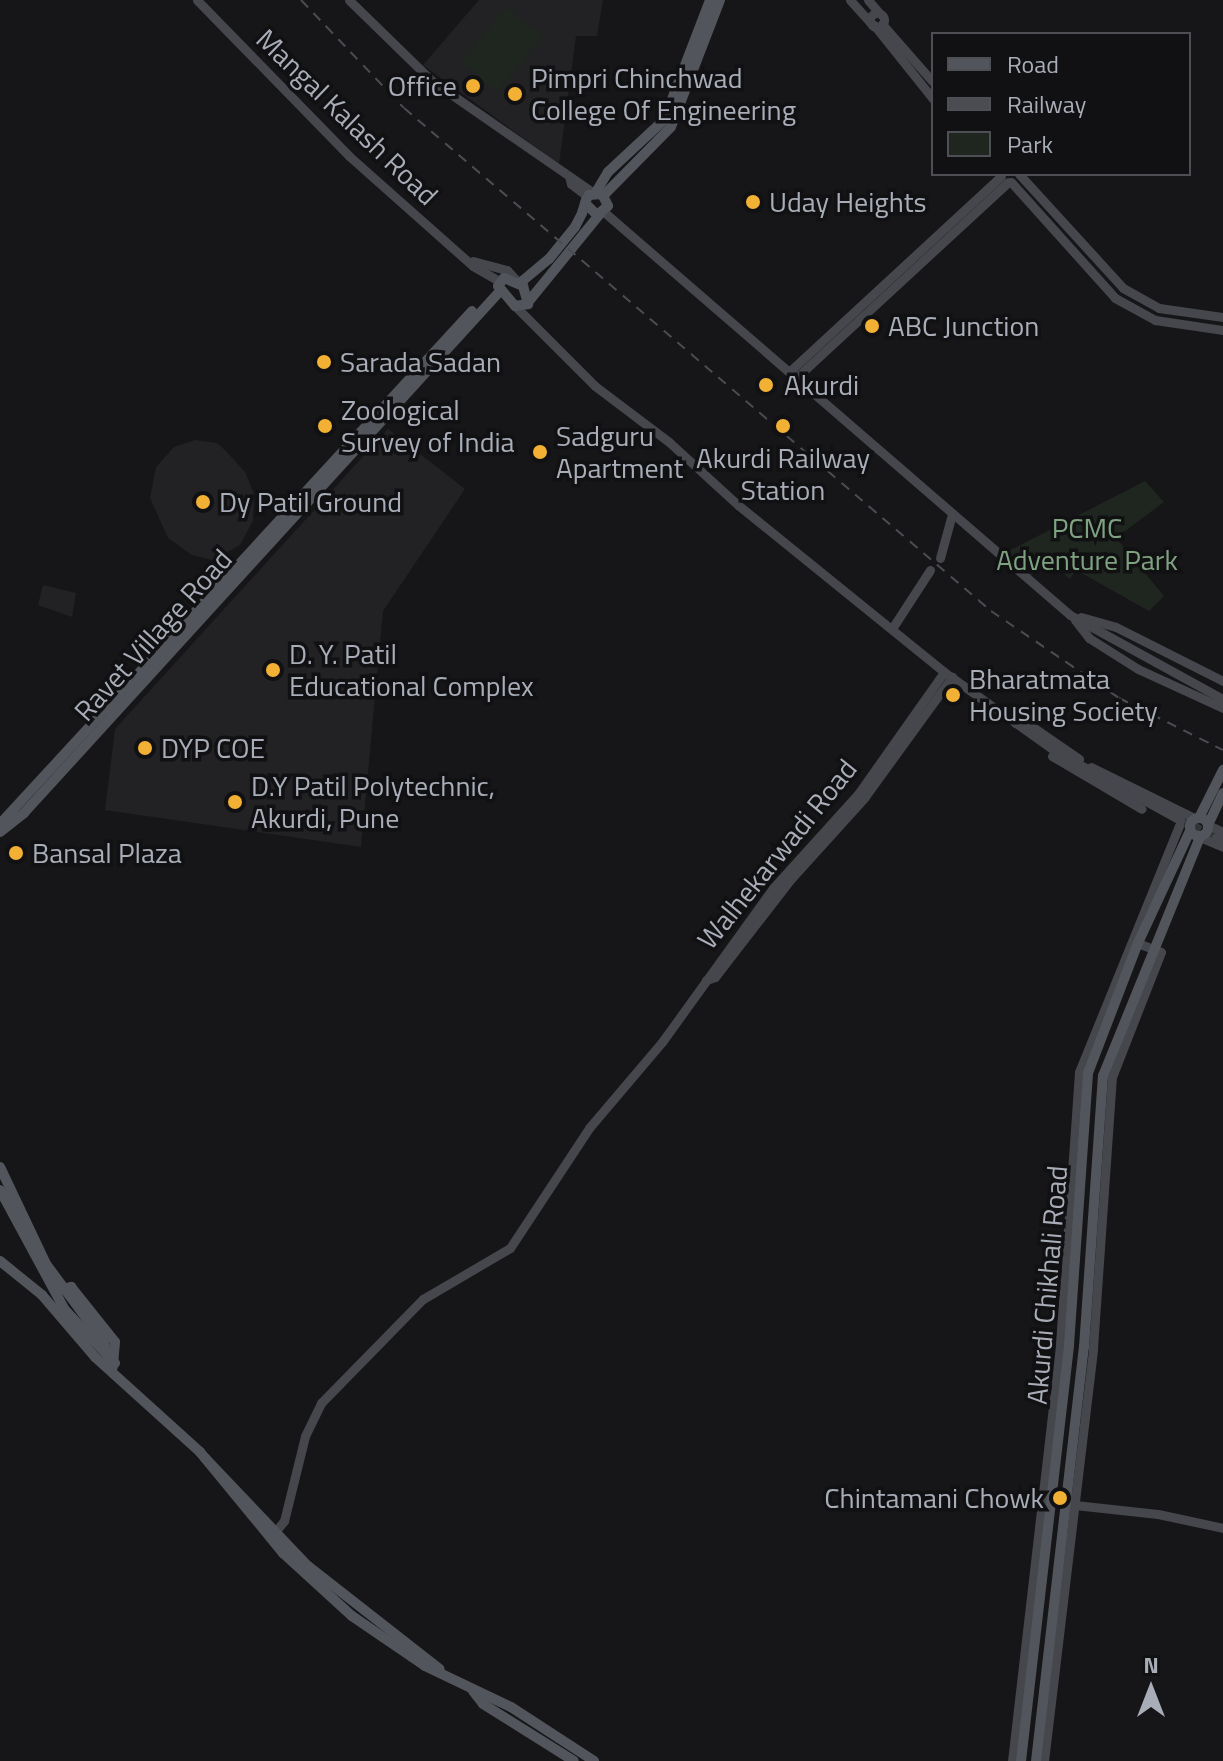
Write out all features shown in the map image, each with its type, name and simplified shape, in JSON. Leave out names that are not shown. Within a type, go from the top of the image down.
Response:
[{"type":"main road","name":"Mangal Kalash Road","points":[[197,0],[349,156],[500,286]]},
{"type":"main road","points":[[349,0],[388,44],[432,81],[569,176],[571,184],[594,196],[602,213],[794,374],[1070,615],[1101,647],[1223,708]]},
{"type":"main road","points":[[519,282],[537,273],[575,227],[608,172],[664,120],[710,0]]},
{"type":"main road","points":[[602,213],[590,213],[594,196],[671,127],[720,0]]},
{"type":"main road","points":[[850,0],[876,21],[931,80]]},
{"type":"main road","points":[[868,0],[876,21],[931,96]]},
{"type":"main road","points":[[1009,177],[1123,288],[1159,308],[1223,317]]},
{"type":"main road","points":[[1009,177],[1115,298],[1155,320],[1223,330]]},
{"type":"main road","points":[[794,374],[1009,177]]},
{"type":"main road","points":[[515,306],[525,307],[602,213]]},
{"type":"main road","name":"Mangal Kalash Road","points":[[470,261],[507,270],[519,282]]},
{"type":"main road","points":[[532,320],[529,301],[519,282],[507,277],[500,286],[515,306],[595,386],[948,674],[1015,723],[1025,737],[1093,785],[1223,847]]},
{"type":"main road","name":"Ravet Village Road","points":[[0,824],[423,358],[500,286]]},
{"type":"main road","name":"Ravet Village Road","points":[[0,832],[31,805],[500,286]]},
{"type":"main road","points":[[940,558],[952,514]]},
{"type":"main road","points":[[893,627],[930,570]]},
{"type":"main road","points":[[1070,615],[1116,627],[1223,681]]},
{"type":"main road","points":[[1070,615],[1223,699]]},
{"type":"main road","name":"Walhekarwadi Road","points":[[272,1536],[288,1511],[305,1436],[321,1403],[423,1299],[510,1248],[589,1128],[706,980],[715,977],[869,785],[948,674]]},
{"type":"main road","points":[[1015,723],[1024,721],[1126,786],[1201,821],[1221,836]]},
{"type":"main road","points":[[1209,809],[1223,770]]},
{"type":"main road","points":[[1187,829],[1201,821],[1223,793]]},
{"type":"main road","points":[[1187,829],[1201,821]]},
{"type":"main road","name":"Akurdi Chikhali Road","points":[[1021,1761],[1047,1499],[1069,1345],[1088,1073],[1134,941],[1187,829]]},
{"type":"main road","name":"Akurdi Chikhali Road","points":[[1036,1761],[1084,1347],[1103,1076],[1157,950],[1187,829]]},
{"type":"main road","points":[[1134,941],[1157,950]]},
{"type":"main road","points":[[0,1167],[18,1220]]},
{"type":"main road","points":[[0,1190],[65,1310],[111,1363]]},
{"type":"main road","points":[[0,1261],[42,1295],[205,1458],[272,1536],[368,1622],[473,1691],[511,1707],[594,1761]]},
{"type":"main road","points":[[42,1295],[71,1287],[115,1342],[111,1363]]},
{"type":"main road","points":[[1012,1761],[1047,1499],[1067,1505],[1158,1514],[1223,1528]]},
{"type":"main road","points":[[1044,1761],[1067,1505]]},
{"type":"main road","points":[[473,1691],[483,1704],[574,1761]]},
{"type":"shaded area","name":"Pimpri Chinchwad College Of Engineering","points":[[479,0],[603,0],[597,36],[576,36],[559,164],[423,65]]},
{"type":"shaded area","name":"D. Y. Patil Educational Complex","points":[[388,429],[465,489],[383,611],[361,847],[105,810],[115,729]]},
{"type":"shaded area","name":"Dy Patil Ground","points":[[195,440],[217,443],[225,450],[245,472],[254,494],[253,521],[240,545],[212,560],[192,555],[168,538],[150,498],[156,467],[174,447]]},
{"type":"shaded area","points":[[43,585],[76,593],[72,617],[38,605]]},
{"type":"green space","points":[[507,7],[543,37],[497,92],[461,62]]},
{"type":"green space","name":"PCMC Adventure Park","points":[[1145,481],[1164,502],[1116,538],[1164,596],[1149,611],[1076,570],[1070,579],[1046,559],[1031,576],[1005,553]]},
{"type":"tunnel","points":[[1180,820],[1216,837]]},
{"type":"railway","points":[[301,0],[404,108],[991,611],[1119,698],[1223,750]]},
{"type":"place","name":"Office","points":[[473,86]]},
{"type":"place","name":"Pimpri Chinchwad College Of Engineering","points":[[515,94]]},
{"type":"place","name":"Uday Heights","points":[[753,202]]},
{"type":"place","name":"ABC Junction","points":[[872,326]]},
{"type":"place","name":"Sarada Sadan","points":[[324,362]]},
{"type":"place","name":"Akurdi","points":[[766,385]]},
{"type":"place","name":"Zoological Survey of India","points":[[325,426]]},
{"type":"place","name":"Akurdi Railway Station","points":[[783,426]]},
{"type":"place","name":"Sadguru Apartment","points":[[540,452]]},
{"type":"place","name":"Dy Patil Ground","points":[[203,502]]},
{"type":"place","name":"D. Y. Patil Educational Complex","points":[[273,670]]},
{"type":"place","name":"Bharatmata Housing Society","points":[[953,695]]},
{"type":"place","name":"DYP COE","points":[[145,748]]},
{"type":"place","name":"D.Y Patil Polytechnic, Akurdi, Pune","points":[[235,802]]},
{"type":"place","name":"Bansal Plaza","points":[[16,853]]},
{"type":"place","name":"Chintamani Chowk","points":[[1060,1498]]}]
